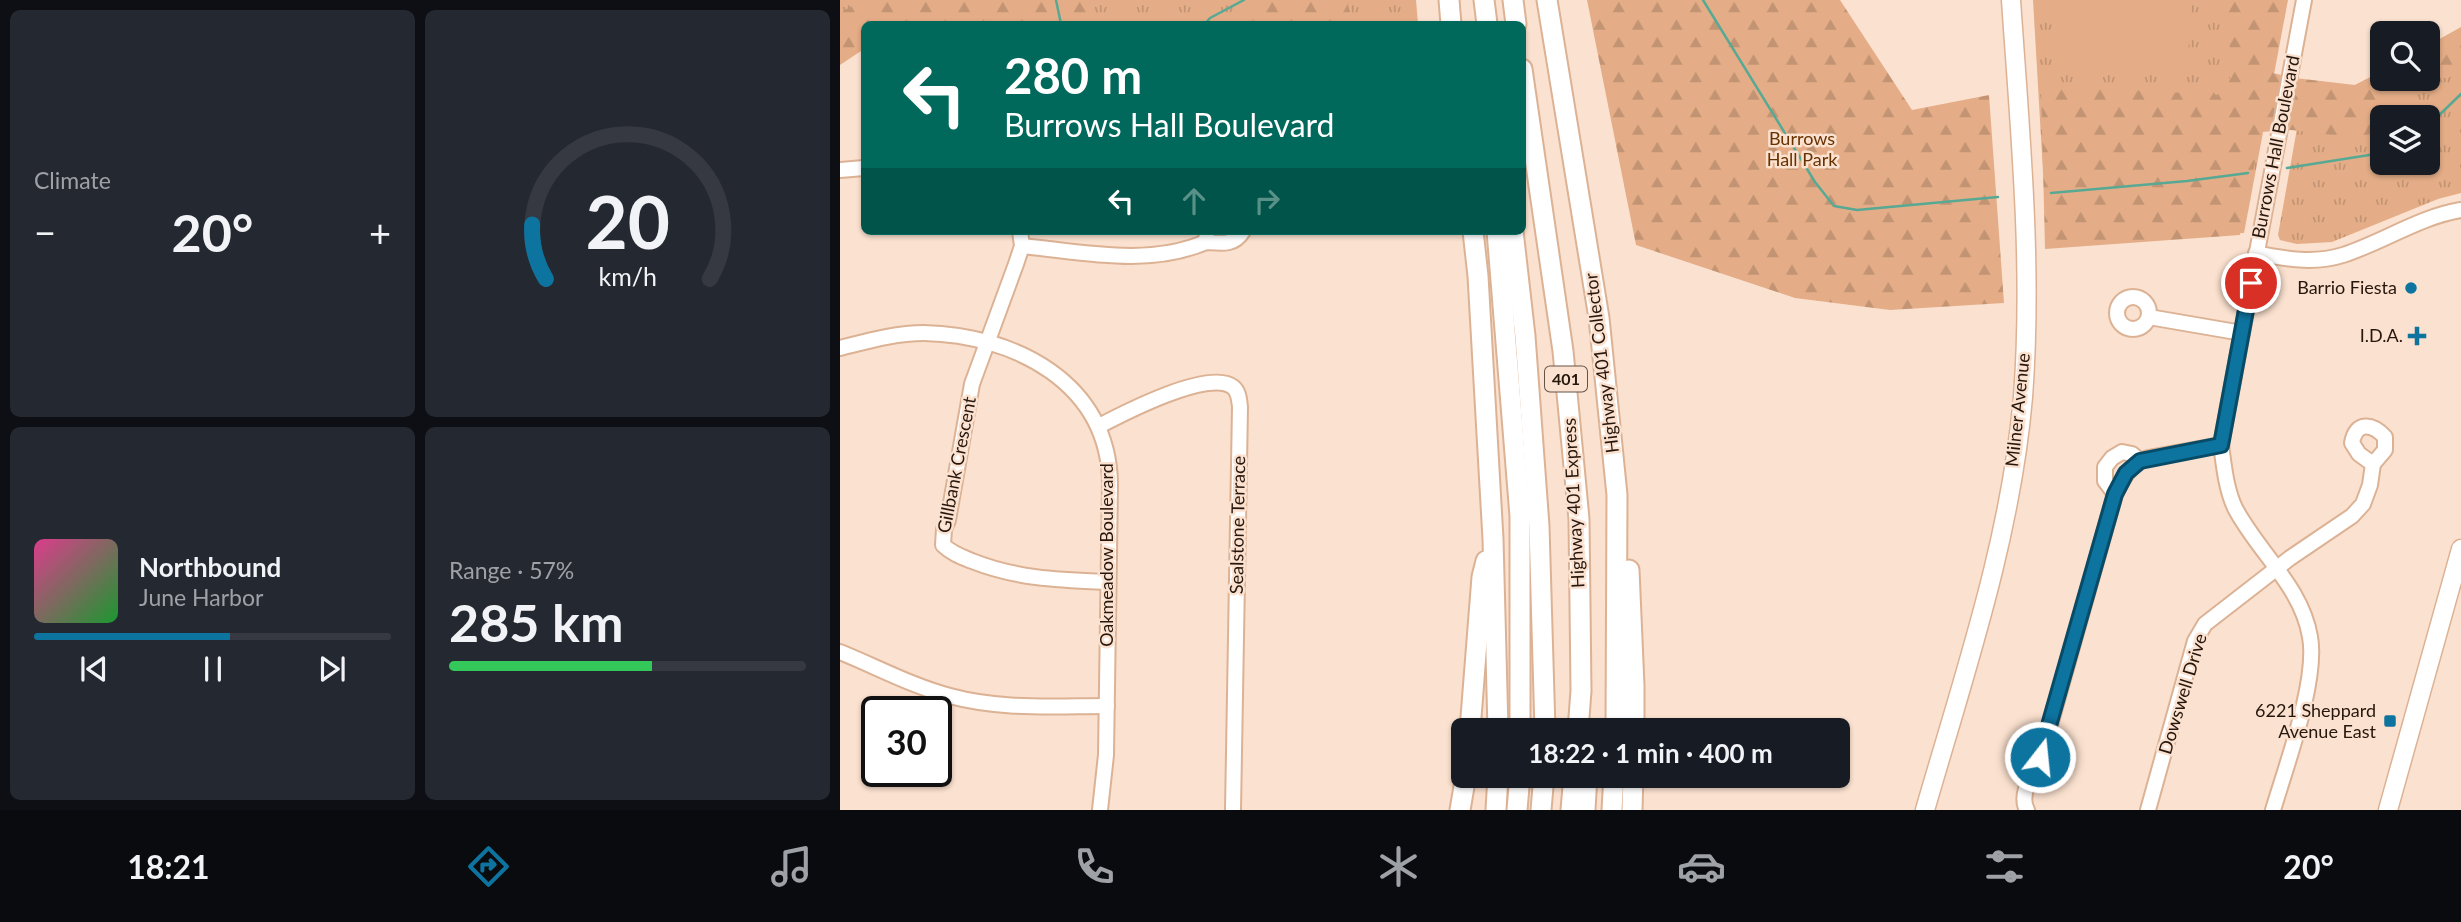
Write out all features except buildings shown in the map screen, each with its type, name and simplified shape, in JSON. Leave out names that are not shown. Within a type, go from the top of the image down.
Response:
[{"type":"highway","points":[[1449,0],[1451,21]]},
{"type":"highway","points":[[1484,0],[1487,21]]},
{"type":"highway","points":[[1513,0],[1516,21]]},
{"type":"highway","name":"Highway 401 Collector","points":[[1546,0],[1598,318],[1617,495],[1616,718]]},
{"type":"highway","name":"Highway 401 Express","points":[[1526,97],[1563,351],[1579,519],[1579,718]]},
{"type":"highway","points":[[1473,235],[1493,539],[1498,718]]},
{"type":"highway","points":[[1497,235],[1520,516],[1520,718]]},
{"type":"highway","name":"Highway 401 Express","points":[[1513,235],[1525,336],[1539,526],[1545,718]]},
{"type":"highway","points":[[1617,495],[1628,542],[1634,718]]},
{"type":"highway","points":[[1471,718],[1482,577],[1493,539]]},
{"type":"highway","points":[[1581,691],[1583,718]]},
{"type":"highway","points":[[1460,810],[1464,788]]},
{"type":"highway","points":[[1496,810],[1497,788]]},
{"type":"highway","points":[[1517,810],[1519,788]]},
{"type":"highway","points":[[1541,810],[1543,788]]},
{"type":"highway","points":[[1571,810],[1573,788]]},
{"type":"highway","points":[[1585,810],[1586,788]]},
{"type":"highway","points":[[1612,810],[1613,788]]},
{"type":"highway","points":[[1632,810],[1633,788]]},
{"type":"main road","name":"Milner Avenue","points":[[1925,810],[1976,635],[1999,538],[2022,398],[2027,275],[2011,0]]},
{"type":"main road","points":[[2388,810],[2461,549]]},
{"type":"street","name":"Burrows Hall Boulevard","points":[[2273,810],[2311,668],[2310,635],[2297,600],[2235,508],[2228,488],[2221,445],[2304,0]]},
{"type":"street","points":[[840,170],[861,168]]},
{"type":"street","points":[[2256,253],[2304,260],[2341,255],[2440,214],[2461,210]]},
{"type":"street","points":[[987,341],[1022,246],[1021,235]]},
{"type":"street","points":[[1022,246],[1116,256],[1143,256],[1173,254],[1206,236],[1229,243],[1239,235]]},
{"type":"street","points":[[2149,317],[2242,333]]},
{"type":"street","name":"Oakmeadow Boulevard","points":[[840,348],[884,337],[923,333],[987,341],[1019,353],[1052,372],[1079,396],[1098,426],[1110,468],[1106,755],[1100,810]]},
{"type":"street","name":"Gillbank Crescent","points":[[987,341],[972,384],[948,520],[942,536],[943,545],[963,557],[1014,575],[1108,582]]},
{"type":"street","name":"Sealstone Terrace","points":[[1098,426],[1163,396],[1206,383],[1222,382],[1234,387],[1238,394],[1240,407],[1233,810]]},
{"type":"street","points":[[2027,810],[2023,802],[2025,792],[2040,757],[2115,494],[2126,473],[2140,461],[2221,445]]},
{"type":"street","points":[[2115,494],[2105,481],[2105,467],[2112,458],[2122,452],[2132,454],[2140,461]]},
{"type":"street","name":"Dowswell Drive","points":[[2148,810],[2195,641],[2205,624],[2276,569],[2352,516],[2363,503],[2370,485],[2373,464]]},
{"type":"street","points":[[840,653],[908,682],[970,701],[1107,706]]},
{"type":"green space","points":[[840,0],[1416,0],[1418,21],[861,21],[861,51],[840,65]]},
{"type":"green space","points":[[861,0],[1080,0],[1094,21],[942,21],[929,14],[914,21],[861,21],[861,48],[840,64],[840,10],[847,9]]},
{"type":"green space","points":[[1260,0],[1349,0],[1351,18],[1351,21],[1227,21]]},
{"type":"green space","name":"Burrows Hall Park","points":[[1587,0],[1840,0],[1912,110],[1989,95],[2004,303],[1890,310],[1795,298],[1636,245]]},
{"type":"green space","points":[[2033,0],[2288,0],[2244,233],[2100,231],[2045,206]]},
{"type":"green space","points":[[2061,0],[2192,0],[2187,67],[2181,74],[2060,69]]},
{"type":"green space","points":[[2216,0],[2287,0],[2273,73],[2355,85],[2370,78],[2370,91],[2407,91],[2395,105],[2370,105],[2370,133],[2365,139],[2291,130],[2261,132],[2240,235],[2045,249],[2041,85],[2223,95],[2231,71],[2227,36]]},
{"type":"green space","points":[[2461,27],[2461,193],[2438,199],[2332,242],[2297,244],[2280,240],[2278,235],[2301,106],[2370,77],[2370,91],[2440,91],[2440,39]]},
{"type":"green space","points":[[2461,31],[2461,74],[2440,77],[2440,42]]},
{"type":"waterway","points":[[1056,0],[1060,21]]},
{"type":"waterway","points":[[1208,21],[1244,0]]},
{"type":"waterway","points":[[1703,0],[1815,182],[1834,206],[1857,210],[1998,197]]},
{"type":"waterway","points":[[2440,114],[2461,94]]},
{"type":"waterway","points":[[2287,168],[2370,155]]},
{"type":"waterway","points":[[2051,193],[2248,173]]},
{"type":"place","name":"Barrio Fiesta","points":[[2411,288]]},
{"type":"place","name":"I.D.A.","points":[[2417,336]]},
{"type":"place","name":"6221 Sheppard Avenue East","points":[[2390,721]]},
{"type":"route","points":[[2040,757],[2115,494],[2126,473],[2148,458],[2221,445],[2251,283]]}]
